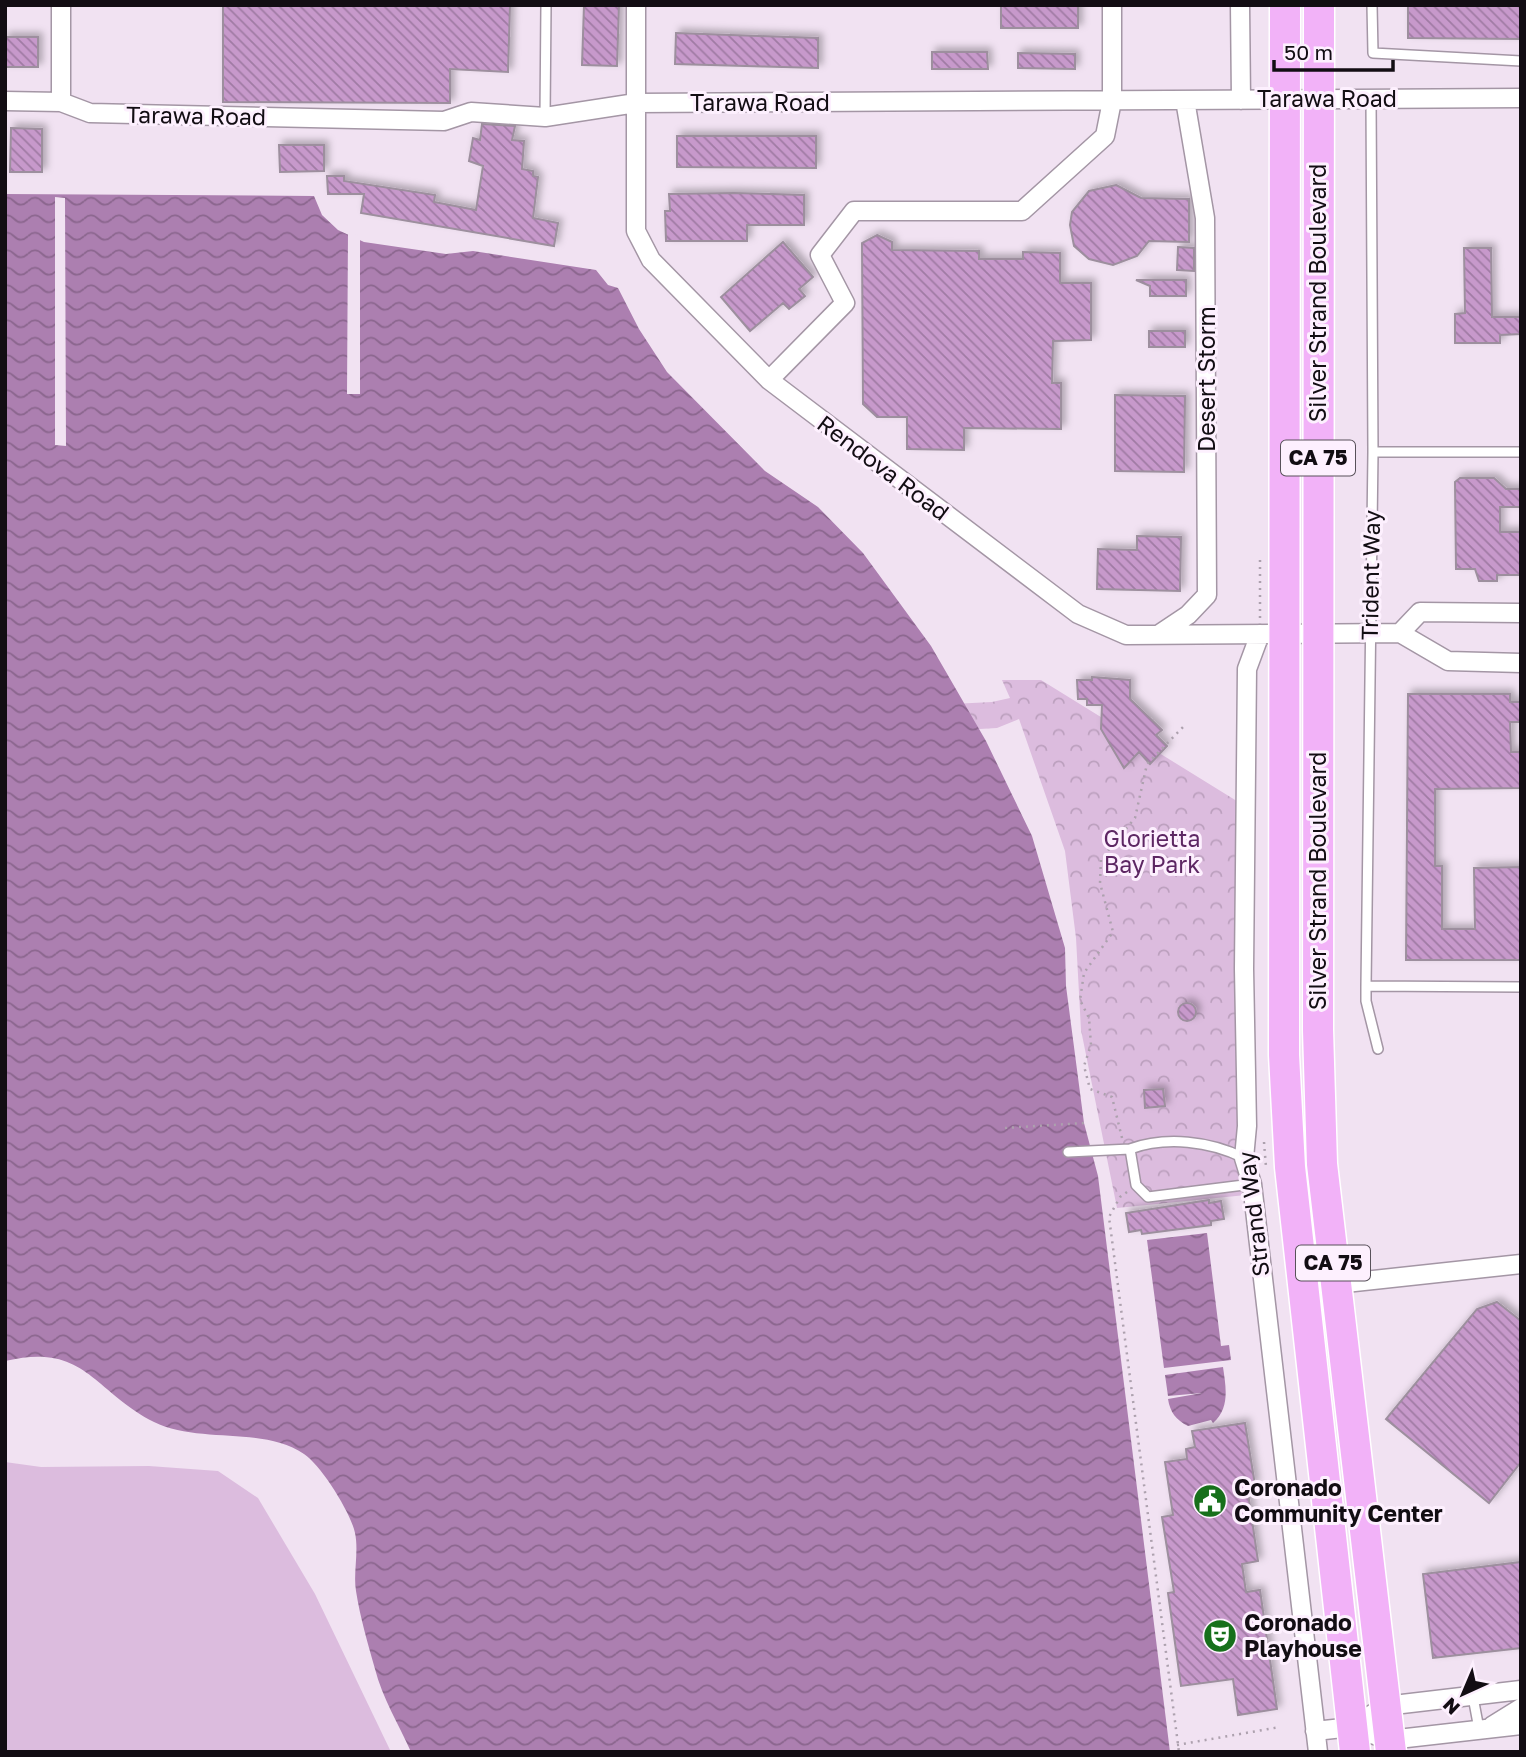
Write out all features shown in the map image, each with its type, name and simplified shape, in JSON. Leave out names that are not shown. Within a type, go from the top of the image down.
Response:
[{"type":"highway","name":"Silver Strand Boulevard","points":[[1285,5],[1285,100],[1271,633],[1284,1055],[1290,1167],[1354,1739]]},
{"type":"highway","name":"Silver Strand Boulevard","points":[[1318,5],[1318,1030],[1322,1164],[1390,1746]]},
{"type":"street","points":[[61,5],[61,102]]},
{"type":"street","name":"Rendova Road","points":[[636,5],[636,231],[651,260],[769,380],[1078,614],[1126,635],[1400,633],[1448,661],[1521,663]]},
{"type":"street","points":[[769,380],[845,303],[820,255],[854,211],[1022,211],[1105,136],[1112,101],[1112,5]]},
{"type":"street","points":[[1240,5],[1241,100]]},
{"type":"street","name":"Tarawa Road","points":[[5,101],[61,102],[90,113],[444,121],[471,112],[545,117],[636,103],[1521,98]]},
{"type":"street","name":"Desert Storm","points":[[1158,635],[1188,615],[1208,595],[1205,218],[1185,100]]},
{"type":"street","points":[[1400,633],[1420,612],[1521,613]]},
{"type":"street","name":"Strand Way","points":[[1271,633],[1247,669],[1244,969],[1247,1126],[1244,1158],[1252,1184],[1318,1752]]},
{"type":"street","points":[[1336,1284],[1521,1264]]},
{"type":"street","points":[[1354,1739],[1385,1706],[1521,1690]]},
{"type":"street","points":[[1484,1728],[1521,1708]]},
{"type":"street","points":[[1315,1731],[1390,1746],[1484,1728],[1521,1725]]},
{"type":"lane","points":[[545,117],[546,5]]},
{"type":"lane","points":[[1372,5],[1373,53],[1521,61]]},
{"type":"lane","name":"Trident Way","points":[[1371,99],[1373,452],[1366,1001],[1378,1049]]},
{"type":"lane","points":[[1373,452],[1521,452]]},
{"type":"lane","points":[[1366,986],[1521,987]]},
{"type":"lane","points":[[1068,1152],[1193,1142],[1223,1147],[1244,1158]]},
{"type":"lane","points":[[1127,1149],[1136,1185],[1149,1197],[1252,1184]]},
{"type":"lane","points":[[1473,1697],[1484,1728]]},
{"type":"path","points":[[1127,1149],[1112,1097],[1090,1089],[1085,1075],[1084,1066],[1091,1045],[1089,1018],[1080,1000],[1084,973],[1113,932],[1100,883],[1101,859],[1135,818],[1147,764],[1185,725]]},
{"type":"path","points":[[1005,1128],[1084,1123]]},
{"type":"path","points":[[1136,1185],[1120,1197],[1109,1217],[1179,1752]]},
{"type":"path","points":[[1177,1745],[1280,1727]]},
{"type":"green space","name":"Glorietta Bay Park","points":[[1002,680],[1041,680],[1240,803],[1246,1195],[1117,1208],[1081,1030],[1076,938],[1065,851],[1019,719],[997,728],[893,734],[892,707],[992,702],[1010,698]]},
{"type":"green space","points":[[5,1462],[41,1467],[149,1466],[218,1471],[258,1498],[315,1594],[391,1752],[5,1752]]},
{"type":"water","points":[[5,194],[314,196],[322,215],[338,230],[364,242],[446,254],[473,251],[596,270],[608,285],[618,288],[639,329],[667,372],[765,471],[818,507],[863,553],[931,646],[986,741],[1032,836],[1065,948],[1066,986],[1084,1123],[1098,1176],[1170,1752],[411,1752],[382,1690],[364,1630],[356,1591],[356,1540],[352,1524],[334,1490],[311,1460],[287,1445],[269,1440],[171,1429],[133,1409],[86,1372],[53,1358],[32,1357],[5,1361]]},
{"type":"water","points":[[1207,1233],[1221,1346],[1229,1345],[1231,1360],[1164,1368],[1147,1240]]},
{"type":"water","points":[[1223,1367],[1226,1397],[1218,1417],[1213,1423],[1211,1420],[1188,1426],[1180,1421],[1172,1412],[1168,1399],[1202,1393],[1168,1396],[1165,1375]]},
{"type":"pier","points":[[55,197],[65,198],[66,446],[55,445]]},
{"type":"pier","points":[[348,231],[360,236],[360,394],[347,394]]},
{"type":"building","points":[[223,5],[510,5],[508,72],[450,69],[450,103],[223,102]]},
{"type":"building","points":[[584,5],[619,5],[617,66],[582,65]]},
{"type":"building","points":[[1001,5],[1078,5],[1078,28],[1001,28]]},
{"type":"building","points":[[1408,5],[1521,5],[1521,39],[1408,38]]},
{"type":"building","points":[[676,33],[818,38],[818,68],[675,64]]},
{"type":"building","points":[[5,37],[38,37],[38,67],[5,67]]},
{"type":"building","points":[[932,52],[987,52],[988,69],[932,69]]},
{"type":"building","points":[[1018,53],[1075,54],[1075,69],[1018,68]]},
{"type":"building","points":[[482,124],[515,126],[512,140],[524,141],[522,169],[533,171],[533,176],[538,177],[533,218],[558,223],[554,246],[361,213],[364,194],[328,194],[327,176],[344,176],[344,181],[435,195],[434,202],[476,210],[483,166],[469,161],[473,138],[480,140]]},
{"type":"building","points":[[11,128],[42,129],[42,172],[10,172]]},
{"type":"building","points":[[677,136],[816,136],[816,168],[677,167]]},
{"type":"building","points":[[279,145],[324,145],[324,171],[280,172]]},
{"type":"building","points":[[1116,185],[1141,198],[1189,199],[1189,242],[1149,241],[1137,256],[1113,265],[1089,259],[1074,246],[1070,225],[1072,212],[1089,191]]},
{"type":"building","points":[[669,194],[804,195],[804,225],[747,225],[747,241],[666,241],[665,211],[670,211]]},
{"type":"building","points":[[877,235],[892,242],[892,250],[979,251],[979,259],[1023,259],[1023,252],[1060,253],[1060,283],[1091,283],[1091,340],[1053,341],[1052,383],[1061,383],[1061,429],[964,428],[964,450],[907,449],[907,417],[877,417],[863,404],[862,243]]},
{"type":"building","points":[[783,242],[813,277],[799,289],[805,296],[789,309],[783,303],[750,331],[721,297]]},
{"type":"building","points":[[1178,247],[1194,248],[1194,271],[1177,270]]},
{"type":"building","points":[[1464,248],[1491,248],[1492,317],[1521,317],[1521,334],[1500,335],[1500,343],[1455,343],[1455,314],[1465,313]]},
{"type":"building","points":[[1136,280],[1186,280],[1186,296],[1150,296],[1150,286]]},
{"type":"building","points":[[1149,331],[1185,331],[1185,347],[1149,347]]},
{"type":"building","points":[[1115,395],[1185,396],[1184,472],[1115,471]]},
{"type":"building","points":[[1460,478],[1494,478],[1506,489],[1521,489],[1521,507],[1500,507],[1500,532],[1521,532],[1521,575],[1497,575],[1497,581],[1479,581],[1475,569],[1456,569],[1455,482]]},
{"type":"building","points":[[1137,536],[1181,537],[1180,591],[1097,589],[1098,549],[1137,550]]},
{"type":"building","points":[[1092,677],[1130,680],[1130,699],[1162,730],[1156,735],[1167,746],[1150,764],[1139,752],[1124,768],[1101,729],[1102,705],[1087,705],[1087,699],[1078,699],[1077,680],[1092,680]]},
{"type":"building","points":[[1408,694],[1510,694],[1510,702],[1521,702],[1521,722],[1510,722],[1511,752],[1521,752],[1521,788],[1435,789],[1435,866],[1442,866],[1442,929],[1475,929],[1474,868],[1521,867],[1521,960],[1406,960]]},
{"type":"building","points":[[1187,1003],[1193,1006],[1196,1012],[1193,1018],[1187,1021],[1181,1018],[1178,1012],[1181,1006]]},
{"type":"building","points":[[1163,1089],[1165,1106],[1145,1108],[1144,1090]]},
{"type":"building","points":[[1209,1200],[1209,1203],[1221,1201],[1224,1219],[1211,1221],[1211,1225],[1142,1234],[1141,1230],[1129,1232],[1126,1213]]},
{"type":"building","points":[[1497,1302],[1521,1321],[1521,1462],[1489,1503],[1386,1419],[1477,1309]]},
{"type":"building","points":[[1245,1423],[1255,1485],[1247,1486],[1258,1561],[1242,1564],[1246,1592],[1260,1590],[1277,1709],[1238,1715],[1233,1679],[1181,1686],[1168,1593],[1174,1592],[1162,1517],[1173,1515],[1165,1462],[1187,1459],[1186,1449],[1195,1447],[1192,1431]]},
{"type":"building","points":[[1521,1562],[1521,1648],[1433,1658],[1423,1574]]},
{"type":"place","name":"Coronado Community Center","points":[[1210,1501]]},
{"type":"place","name":"Coronado Playhouse","points":[[1220,1636]]}]
